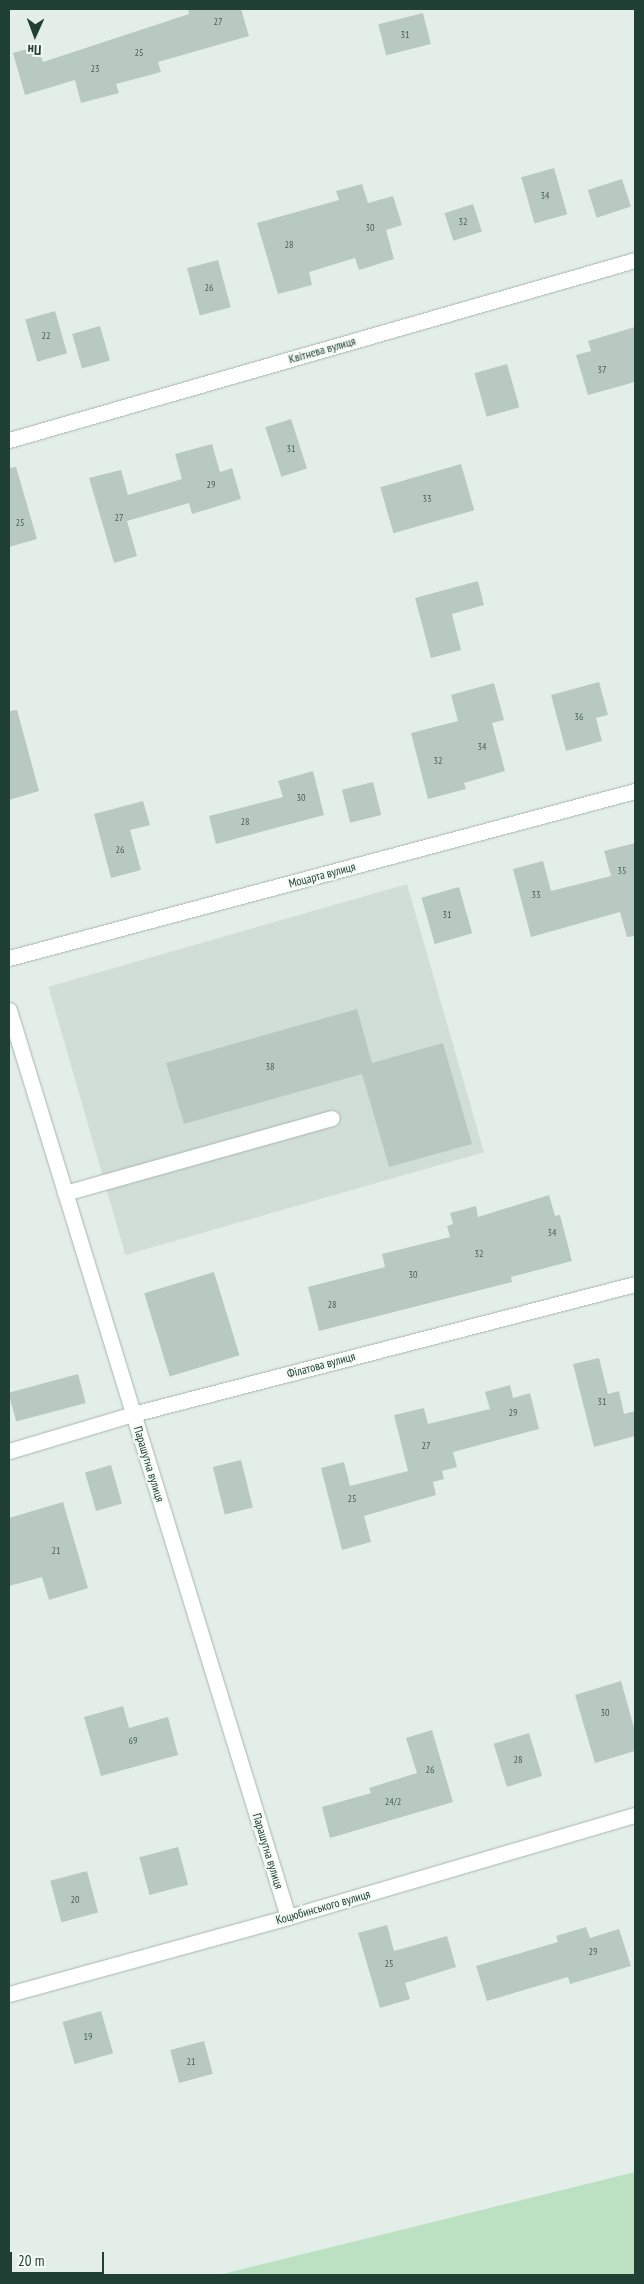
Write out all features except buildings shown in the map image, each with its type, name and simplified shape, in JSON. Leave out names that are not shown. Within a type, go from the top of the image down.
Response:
[{"type":"street","name":"Квітнева вулиця","points":[[9,440],[635,260]]},
{"type":"street","name":"Моцарта вулиця","points":[[9,958],[635,791]]},
{"type":"street","name":"Парашутна вулиця","points":[[9,1010],[288,1917]]},
{"type":"street","points":[[66,1194],[332,1118]]},
{"type":"street","name":"Філатова вулиця","points":[[9,1451],[133,1414],[635,1284]]},
{"type":"street","name":"Коцюбинського вулиця","points":[[9,1994],[288,1917],[635,1815]]},
{"type":"shaded area","points":[[407,884],[484,1152],[125,1255],[48,987]]},
{"type":"green space","points":[[635,2172],[635,2275],[219,2275]]}]
